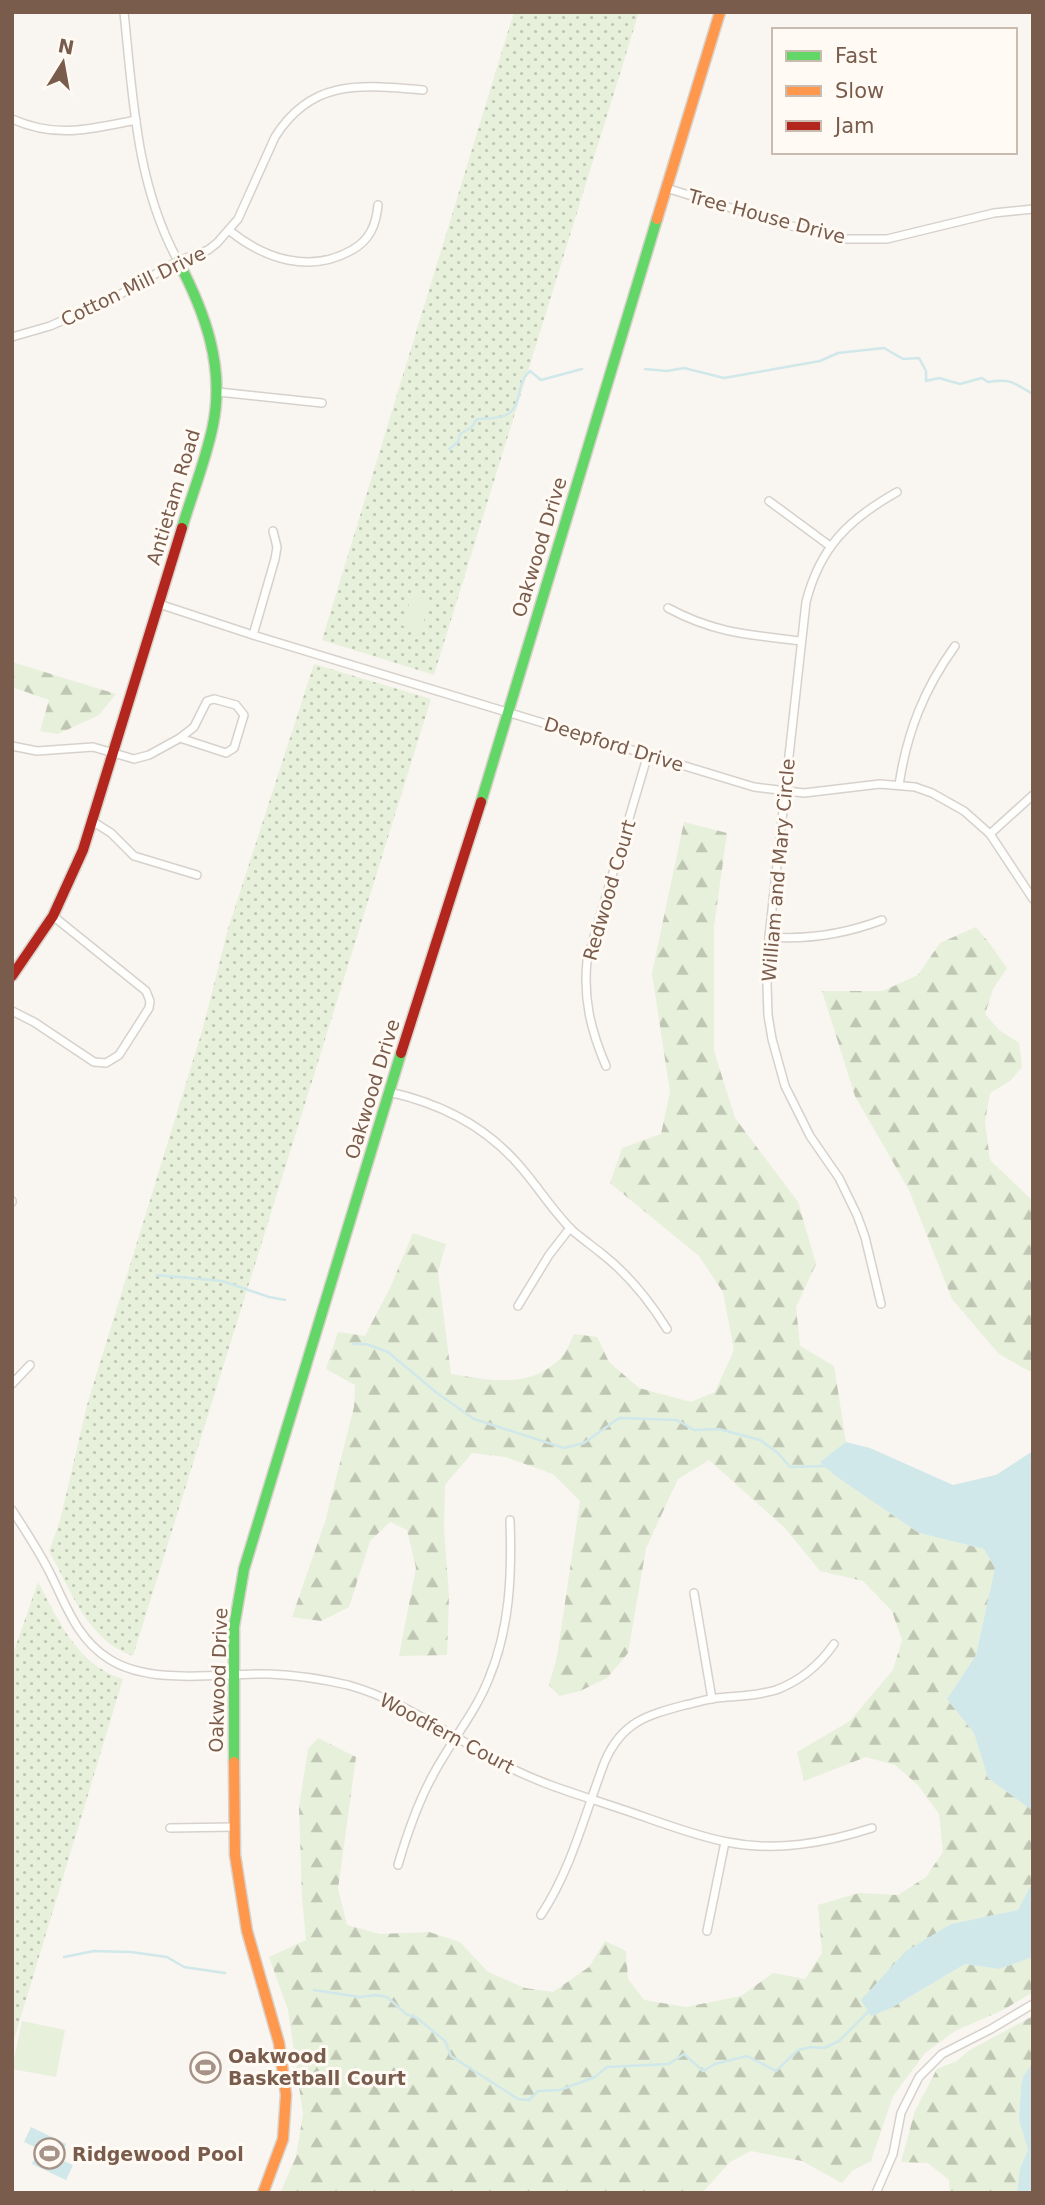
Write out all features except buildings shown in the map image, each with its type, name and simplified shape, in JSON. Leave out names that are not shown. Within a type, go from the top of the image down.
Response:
[{"type":"street","name":"Antietam Road","points":[[12,976],[53,916],[72,878],[213,427],[218,392],[215,354],[205,316],[163,230],[149,191],[139,150],[124,12]]},
{"type":"street","name":"Oakwood Drive","points":[[263,2193],[283,2139],[286,2119],[285,2085],[279,2043],[247,1931],[234,1827],[234,1627],[244,1569],[720,12]]},
{"type":"street","name":"Cotton Mill Drive","points":[[12,337],[50,326],[112,299],[178,261],[208,250],[230,231],[244,208],[275,137],[282,125],[302,105],[322,94],[349,87],[377,86],[423,90]]},
{"type":"street","points":[[12,119],[43,130],[58,132],[75,132],[136,120]]},
{"type":"street","name":"Tree House Drive","points":[[666,188],[783,224],[846,239],[887,239],[994,213],[1033,209]]},
{"type":"street","points":[[230,231],[270,256],[303,263],[317,262],[344,255],[365,241],[377,220],[378,205]]},
{"type":"street","points":[[218,392],[322,403]]},
{"type":"street","name":"William and Mary Circle","points":[[881,1304],[858,1215],[839,1178],[815,1144],[795,1108],[778,1062],[768,1014],[769,937],[801,641],[810,585],[830,545],[857,518],[897,492]]},
{"type":"street","points":[[769,501],[830,545]]},
{"type":"street","points":[[253,635],[275,559],[273,531]]},
{"type":"street","name":"Deepford Drive","points":[[159,604],[754,787],[784,792],[825,792],[857,786],[915,787],[949,801],[976,820],[990,834],[1033,899]]},
{"type":"street","points":[[668,608],[693,621],[729,633],[801,641]]},
{"type":"street","points":[[899,785],[916,714],[931,682],[956,646]]},
{"type":"street","points":[[12,746],[37,751],[93,747],[125,758],[142,758],[180,738],[194,727],[209,700],[236,705],[243,711],[244,720],[234,748],[226,753],[180,738]]},
{"type":"street","name":"Redwood Court","points":[[606,1066],[588,1013],[585,981],[587,961],[648,754]]},
{"type":"street","points":[[990,834],[1033,795]]},
{"type":"street","points":[[92,821],[111,834],[134,856],[197,875]]},
{"type":"street","points":[[12,1011],[34,1022],[94,1062],[106,1063],[119,1055],[149,1008],[150,1001],[146,991],[53,916]]},
{"type":"street","points":[[769,937],[812,938],[838,934],[882,920]]},
{"type":"street","points":[[389,1092],[451,1112],[492,1139],[520,1166],[551,1208],[570,1228],[623,1271],[667,1329]]},
{"type":"street","points":[[519,1306],[549,1255],[570,1228]]},
{"type":"street","points":[[12,1384],[30,1364]]},
{"type":"street","name":"Woodfern Court","points":[[12,1510],[81,1633],[107,1658],[121,1665],[149,1674],[304,1677],[348,1686],[404,1707],[510,1768],[591,1799],[725,1842],[767,1846],[796,1845],[843,1837],[872,1828]]},
{"type":"street","points":[[398,1865],[420,1800],[486,1686],[505,1628],[510,1588],[510,1520]]},
{"type":"street","points":[[694,1593],[712,1699]]},
{"type":"street","points":[[541,1915],[569,1863],[612,1745],[629,1727],[654,1713],[712,1699],[747,1696],[778,1689],[806,1674],[834,1644]]},
{"type":"street","points":[[170,1828],[234,1827]]},
{"type":"street","points":[[707,1931],[725,1842]]},
{"type":"street","points":[[876,2193],[893,2154],[901,2113],[919,2077],[942,2054],[1033,2004]]},
{"type":"green space","points":[[514,12],[639,12],[434,675],[322,640]]},
{"type":"green space","points":[[413,594],[431,600],[420,632],[401,625]]},
{"type":"green space","points":[[12,662],[116,694],[99,715],[58,734],[40,731],[49,700],[12,687]]},
{"type":"green space","points":[[314,664],[431,699],[133,1656],[117,1648],[92,1626],[49,1551],[60,1521],[87,1405],[203,1028],[228,929]]},
{"type":"green space","points":[[684,822],[727,833],[714,927],[714,1051],[735,1118],[798,1202],[816,1264],[796,1307],[800,1346],[834,1366],[846,1442],[821,1463],[834,1475],[919,1533],[984,1549],[995,1568],[976,1655],[947,1699],[974,1733],[988,1778],[1033,1810],[1033,1881],[1018,1910],[951,1924],[906,1952],[891,2008],[965,1964],[999,1969],[1033,1957],[1033,1992],[1003,2010],[955,2031],[925,2053],[893,2096],[871,2161],[852,2171],[842,2183],[802,2161],[751,2151],[730,2162],[702,2193],[280,2193],[296,2157],[303,2114],[288,2010],[269,1957],[306,1940],[299,1807],[308,1749],[318,1738],[356,1757],[338,1889],[347,1925],[380,1934],[429,1932],[460,1942],[488,1972],[525,1988],[553,1992],[589,1967],[605,1941],[626,1951],[628,1979],[644,2000],[686,2007],[741,1996],[773,1973],[805,1979],[822,1953],[818,1905],[859,1893],[898,1895],[926,1877],[943,1852],[939,1814],[918,1785],[895,1765],[866,1757],[804,1781],[797,1752],[850,1721],[893,1670],[902,1640],[892,1611],[863,1581],[820,1571],[785,1528],[709,1460],[678,1479],[646,1548],[628,1653],[607,1678],[580,1691],[559,1696],[549,1685],[557,1657],[580,1501],[553,1474],[505,1457],[472,1453],[445,1485],[444,1528],[449,1596],[447,1655],[399,1656],[416,1568],[407,1530],[390,1522],[370,1541],[349,1607],[321,1621],[292,1617],[325,1522],[354,1407],[355,1385],[326,1369],[338,1332],[365,1336],[390,1288],[413,1233],[446,1244],[438,1272],[451,1374],[495,1380],[523,1379],[536,1375],[561,1358],[574,1334],[597,1337],[609,1362],[639,1388],[691,1402],[715,1392],[734,1350],[723,1292],[699,1256],[610,1183],[622,1148],[661,1134],[670,1092],[652,973]]},
{"type":"green space","points":[[976,927],[1007,968],[993,989],[985,1014],[999,1030],[1019,1043],[1022,1067],[1010,1081],[990,1093],[985,1122],[990,1160],[1033,1201],[1033,1370],[1029,1371],[999,1354],[952,1299],[909,1190],[855,1096],[822,991],[883,991],[918,975],[940,943]]},
{"type":"green space","points":[[38,1582],[62,1626],[81,1652],[107,1672],[123,1679],[12,2046],[12,1657]]},
{"type":"green space","points":[[1033,2016],[1033,2062],[1023,2077],[1019,2120],[1028,2150],[1017,2193],[950,2193],[949,2180],[928,2163],[901,2162],[915,2111],[937,2069],[957,2061],[968,2051]]},
{"type":"green space","points":[[22,2021],[65,2030],[56,2077],[12,2069]]},
{"type":"water","points":[[846,1442],[870,1448],[953,1485],[996,1475],[1033,1451],[1033,1811],[988,1778],[974,1733],[947,1699],[976,1655],[995,1568],[984,1549],[919,1533],[834,1475],[820,1462]]},
{"type":"water","points":[[1033,1881],[1033,1957],[999,1969],[965,1964],[891,2008],[871,2016],[861,2000],[906,1951],[951,1924],[1018,1910]]},
{"type":"water","points":[[1033,2062],[1033,2193],[1017,2193],[1020,2169],[1028,2150],[1019,2120],[1021,2086],[1023,2077]]},
{"type":"water","name":"Ridgewood Pool","points":[[31,2127],[66,2144],[59,2159],[73,2165],[66,2180],[32,2164],[39,2149],[24,2142]]},
{"type":"waterway","points":[[645,369],[667,371],[684,368],[724,378],[820,361],[838,353],[884,348],[903,359],[919,358],[926,371],[926,381],[939,378],[960,384],[982,378],[988,382],[1012,382],[1033,394]]},
{"type":"waterway","points":[[449,449],[458,442],[460,434],[472,427],[477,419],[499,417],[512,411],[522,383],[530,371],[541,380],[582,369]]},
{"type":"waterway","points":[[157,1275],[222,1281],[285,1300]]},
{"type":"waterway","points":[[353,1344],[366,1344],[388,1352],[437,1393],[474,1419],[564,1448],[584,1443],[619,1418],[677,1420],[694,1430],[719,1429],[760,1440],[778,1453],[790,1467],[826,1466]]},
{"type":"waterway","points":[[64,1957],[94,1951],[131,1952],[167,1957],[184,1967],[225,1973]]},
{"type":"waterway","points":[[314,1990],[360,1997],[387,1997],[445,2041],[451,2056],[518,2099],[529,2100],[538,2091],[560,2090],[595,2077],[607,2067],[669,2064],[684,2054],[703,2071],[715,2064],[747,2056],[776,2071],[798,2050],[824,2048],[839,2041],[870,2010]]},
{"type":"traffic: fast","points":[[481,802],[657,219]]},
{"type":"traffic: fast","points":[[178,261],[204,320],[216,382],[216,403],[210,438],[182,528]]},
{"type":"traffic: fast","points":[[234,1762],[234,1627],[244,1569],[401,1053]]},
{"type":"traffic: slow","points":[[657,219],[720,12]]},
{"type":"traffic: slow","points":[[234,1762],[235,1855],[247,1931],[279,2043],[286,2095],[283,2139],[263,2193]]},
{"type":"traffic: jam","points":[[12,976],[53,916],[83,850],[182,528]]},
{"type":"traffic: jam","points":[[401,1053],[481,802]]},
{"type":"place","name":"Oakwood Basketball Court","points":[[205,2067]]},
{"type":"place","name":"Ridgewood Pool","points":[[49,2154]]}]
